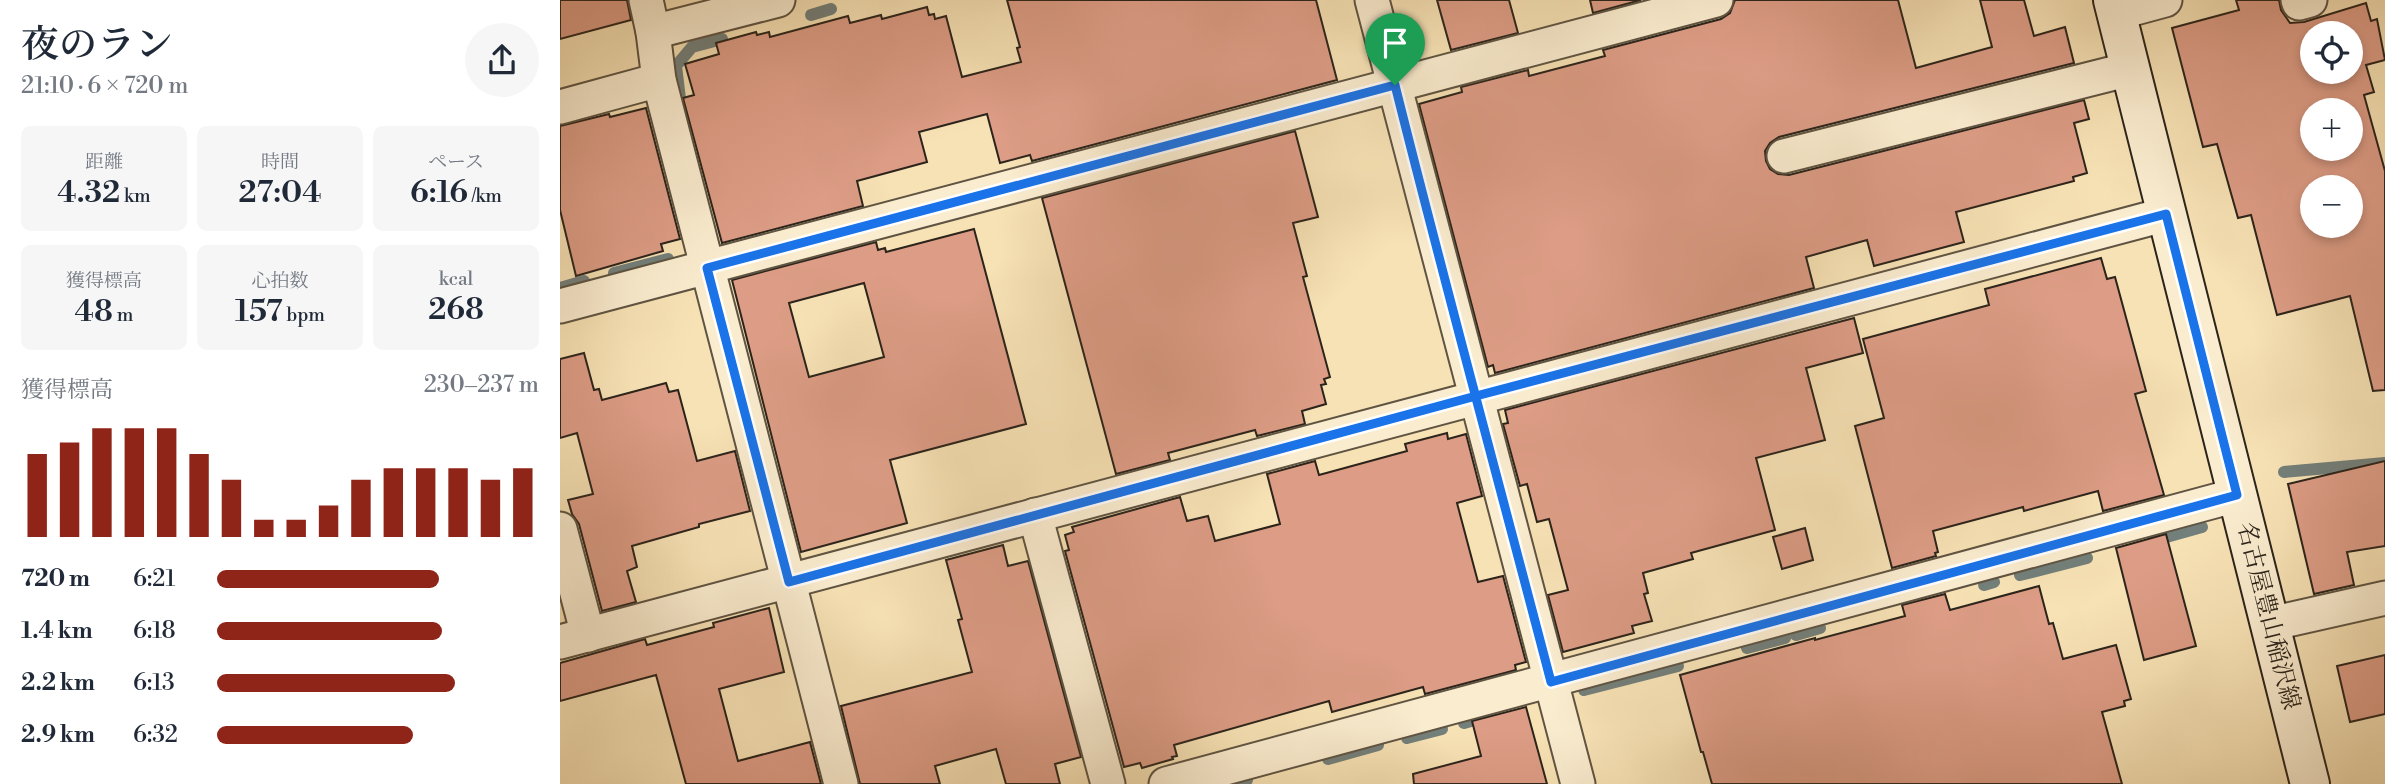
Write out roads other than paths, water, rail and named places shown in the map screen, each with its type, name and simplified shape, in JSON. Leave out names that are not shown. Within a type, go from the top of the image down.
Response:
[{"type":"main road","name":"名古屋豊山稲沢線","points":[[2115,6],[2310,784]]},
{"type":"street","points":[[646,0],[659,80],[841,784]]},
{"type":"street","points":[[653,32],[778,0]]},
{"type":"street","points":[[1372,0],[1578,784]]},
{"type":"street","points":[[560,306],[1716,0]]},
{"type":"street","points":[[2115,6],[2165,0]]},
{"type":"street","points":[[2298,0],[2299,3],[2310,0]]},
{"type":"street","points":[[1784,156],[2130,69]]},
{"type":"street","points":[[560,107],[659,80]]},
{"type":"street","points":[[560,529],[574,638],[2166,214]]},
{"type":"street","points":[[1166,784],[2237,495]]},
{"type":"street","points":[[1035,515],[1108,784]]},
{"type":"street","points":[[2270,624],[2385,598]]},
{"type":"waterway","points":[[811,15],[831,9]]},
{"type":"waterway","points":[[681,107],[676,66],[692,47],[722,39]]},
{"type":"waterway","points":[[614,273],[668,259]]},
{"type":"waterway","points":[[560,288],[584,281]]},
{"type":"waterway","points":[[2284,472],[2385,463]]},
{"type":"waterway","points":[[2152,541],[2202,527]]},
{"type":"waterway","points":[[2020,575],[2087,558]]},
{"type":"waterway","points":[[1984,585],[1994,582]]},
{"type":"waterway","points":[[1796,635],[1820,628]]},
{"type":"waterway","points":[[1747,648],[1785,638]]},
{"type":"waterway","points":[[1584,690],[1678,666]]},
{"type":"waterway","points":[[1464,723],[1471,721]]},
{"type":"waterway","points":[[1407,738],[1442,729]]},
{"type":"waterway","points":[[1328,759],[1378,745]]},
{"type":"waterway","points":[[1231,784],[1247,780]]}]
